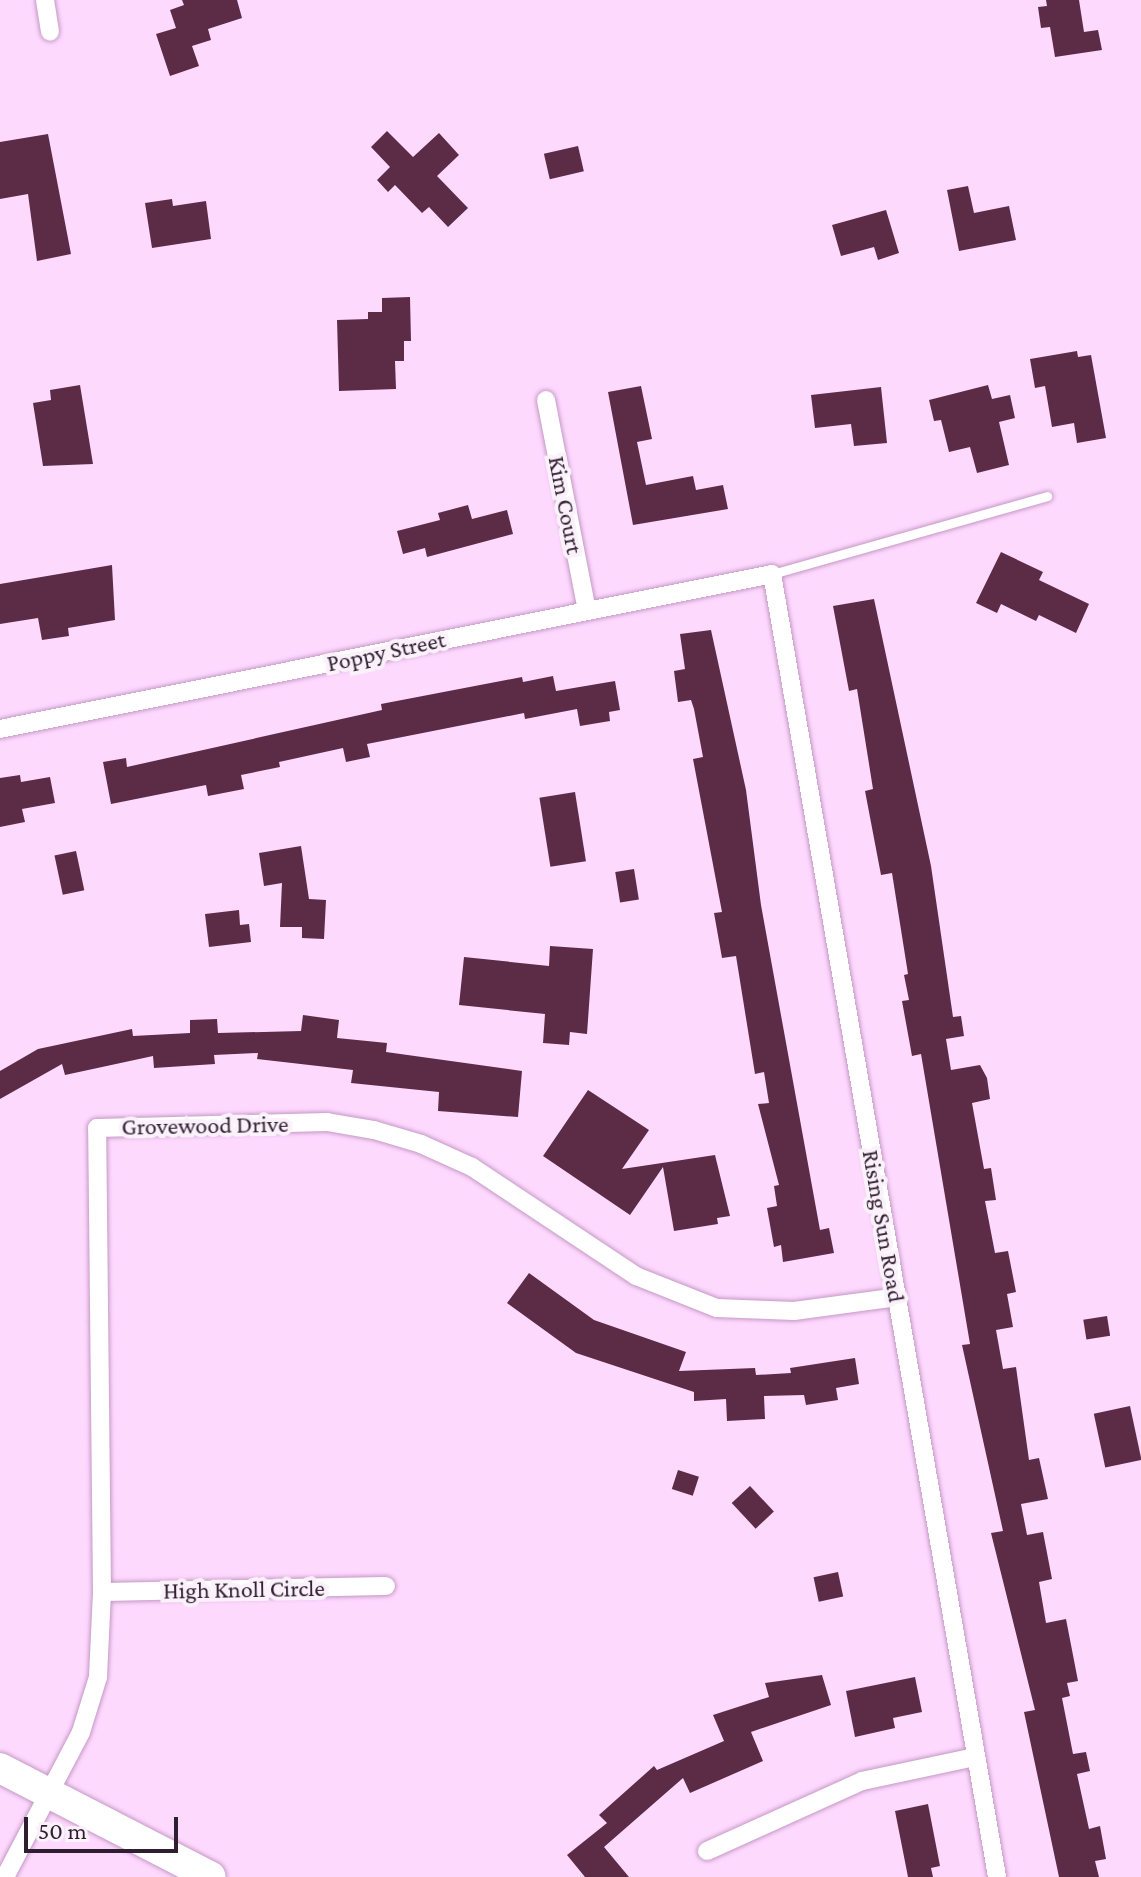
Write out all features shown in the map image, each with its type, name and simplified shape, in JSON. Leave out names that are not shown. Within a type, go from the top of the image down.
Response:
[{"type":"main road","points":[[0,1768],[47,1796],[211,1877]]},
{"type":"street","points":[[45,0],[50,32]]},
{"type":"street","name":"Kim Court","points":[[546,400],[587,610]]},
{"type":"street","name":"Poppy Street","points":[[0,729],[772,574]]},
{"type":"street","name":"Rising Sun Road","points":[[772,574],[997,1877]]},
{"type":"street","name":"Grovewood Drive","points":[[5,1877],[92,1705],[102,1592],[97,1128],[327,1122],[374,1130],[421,1144],[472,1167],[636,1276],[717,1308],[794,1311],[897,1297]]},
{"type":"street","name":"High Knoll Circle","points":[[102,1592],[386,1586]]},
{"type":"street","points":[[707,1851],[862,1781],[975,1757]]},
{"type":"lane","points":[[772,574],[1047,496]]},
{"type":"building","points":[[182,0],[237,0],[242,18],[208,29],[211,40],[192,46],[199,66],[170,76],[156,34],[176,28],[170,10],[184,5]]},
{"type":"building","points":[[1046,0],[1079,0],[1084,32],[1098,30],[1102,50],[1055,57],[1050,27],[1041,28],[1038,7],[1047,6]]},
{"type":"building","points":[[387,131],[413,157],[439,133],[459,155],[437,176],[468,208],[448,227],[429,207],[422,213],[395,185],[388,192],[377,180],[390,167],[371,147]]},
{"type":"building","points":[[48,134],[71,254],[37,261],[28,194],[0,199],[0,142]]},
{"type":"building","points":[[578,146],[584,171],[550,179],[544,154]]},
{"type":"building","points":[[968,186],[974,213],[1009,206],[1016,240],[959,251],[947,190]]},
{"type":"building","points":[[172,199],[173,206],[206,201],[211,239],[152,248],[145,203]]},
{"type":"building","points":[[886,210],[899,253],[878,260],[874,247],[841,256],[832,225]]},
{"type":"building","points":[[410,297],[411,341],[404,341],[404,361],[395,361],[396,389],[339,391],[337,320],[368,319],[368,312],[382,312],[382,298]]},
{"type":"building","points":[[1077,351],[1078,357],[1091,355],[1106,438],[1077,443],[1074,423],[1052,427],[1045,386],[1035,388],[1030,359]]},
{"type":"building","points":[[80,385],[93,464],[43,466],[33,403],[51,400],[50,390]]},
{"type":"building","points":[[988,385],[992,399],[1010,395],[1015,418],[999,422],[1009,465],[977,473],[970,447],[949,452],[941,420],[934,421],[929,400]]},
{"type":"building","points":[[641,386],[652,439],[637,442],[646,485],[693,476],[696,490],[723,485],[728,509],[633,525],[608,392]]},
{"type":"building","points":[[881,387],[887,443],[854,446],[851,424],[815,428],[811,395]]},
{"type":"building","points":[[468,505],[472,519],[507,510],[513,534],[427,557],[425,548],[403,554],[397,531],[440,520],[438,513]]},
{"type":"building","points":[[1001,552],[1043,572],[1039,580],[1089,604],[1076,633],[1039,615],[1036,621],[1001,604],[997,613],[976,603]]},
{"type":"building","points":[[112,565],[115,620],[68,628],[69,636],[42,640],[38,618],[0,624],[0,584]]},
{"type":"building","points":[[874,599],[931,866],[953,1017],[961,1016],[964,1036],[946,1039],[951,1070],[980,1065],[987,1078],[990,1099],[972,1103],[984,1169],[991,1168],[996,1200],[985,1201],[995,1253],[1008,1251],[1016,1292],[1007,1294],[1013,1327],[996,1330],[1003,1369],[1016,1367],[1029,1460],[1039,1458],[1048,1499],[1021,1504],[1027,1535],[1043,1532],[1052,1579],[1039,1582],[1046,1623],[1066,1619],[1078,1681],[1067,1683],[1070,1696],[1062,1698],[1073,1754],[1086,1752],[1090,1771],[1077,1774],[1089,1829],[1100,1826],[1106,1859],[1095,1861],[1099,1877],[1059,1877],[1024,1712],[1035,1710],[991,1533],[1003,1531],[962,1345],[970,1344],[921,1054],[912,1056],[902,1001],[909,1000],[904,975],[908,974],[892,873],[881,875],[865,791],[873,789],[857,689],[849,691],[833,606]]},
{"type":"building","points":[[711,630],[746,790],[761,905],[820,1230],[829,1228],[834,1253],[783,1262],[781,1245],[774,1247],[767,1208],[777,1206],[774,1186],[779,1185],[758,1104],[769,1103],[764,1072],[755,1074],[736,956],[722,958],[714,913],[722,912],[693,759],[703,757],[691,700],[678,702],[674,671],[685,669],[680,634]]},
{"type":"building","points":[[553,676],[556,691],[615,681],[620,710],[609,712],[610,721],[580,726],[577,709],[525,719],[524,713],[367,744],[370,757],[346,762],[343,748],[279,762],[280,767],[241,775],[244,789],[208,796],[206,785],[111,804],[103,762],[126,758],[127,767],[382,710],[381,704],[522,677],[523,682]]},
{"type":"building","points":[[20,775],[21,782],[50,777],[55,803],[22,809],[25,822],[0,827],[0,778]]},
{"type":"building","points":[[575,792],[586,861],[550,867],[539,798]]},
{"type":"building","points":[[301,846],[309,899],[326,900],[324,939],[302,938],[302,927],[280,927],[282,883],[264,886],[259,853]]},
{"type":"building","points":[[76,851],[84,890],[63,895],[54,856]]},
{"type":"building","points":[[634,869],[639,900],[620,903],[615,872]]},
{"type":"building","points":[[239,910],[240,925],[249,924],[251,942],[209,947],[205,914]]},
{"type":"building","points":[[550,946],[593,949],[587,1034],[570,1032],[569,1045],[543,1043],[545,1014],[459,1005],[464,957],[549,966]]},
{"type":"building","points":[[303,1015],[339,1020],[337,1038],[387,1043],[386,1052],[522,1071],[518,1117],[438,1111],[439,1092],[351,1083],[353,1070],[257,1059],[258,1053],[214,1055],[215,1064],[154,1068],[153,1056],[65,1075],[62,1064],[0,1099],[0,1071],[38,1049],[132,1029],[133,1036],[190,1033],[190,1020],[217,1019],[218,1033],[301,1031]]},
{"type":"building","points":[[588,1090],[649,1130],[622,1169],[715,1155],[730,1216],[717,1218],[718,1224],[674,1231],[663,1167],[630,1215],[543,1156]]},
{"type":"building","points":[[529,1273],[594,1320],[686,1352],[679,1371],[755,1368],[756,1375],[791,1373],[790,1368],[855,1358],[859,1384],[836,1388],[838,1400],[806,1405],[804,1395],[764,1396],[765,1419],[727,1421],[726,1399],[694,1401],[694,1392],[576,1353],[507,1303]]},
{"type":"building","points":[[1107,1316],[1110,1336],[1086,1340],[1083,1320]]},
{"type":"building","points":[[1130,1406],[1141,1460],[1105,1467],[1094,1414]]},
{"type":"building","points":[[678,1470],[699,1477],[693,1496],[672,1489]]},
{"type":"building","points":[[750,1486],[774,1512],[756,1529],[732,1503]]},
{"type":"building","points":[[838,1572],[843,1596],[819,1602],[814,1577]]},
{"type":"building","points":[[822,1675],[831,1705],[751,1732],[763,1761],[690,1793],[683,1778],[604,1847],[629,1877],[585,1877],[567,1855],[607,1823],[599,1815],[654,1766],[657,1770],[724,1741],[713,1715],[769,1697],[765,1683]]},
{"type":"building","points":[[915,1677],[922,1712],[893,1718],[895,1728],[855,1737],[846,1691]]},
{"type":"building","points":[[928,1804],[940,1866],[931,1868],[933,1877],[908,1877],[895,1811]]}]
